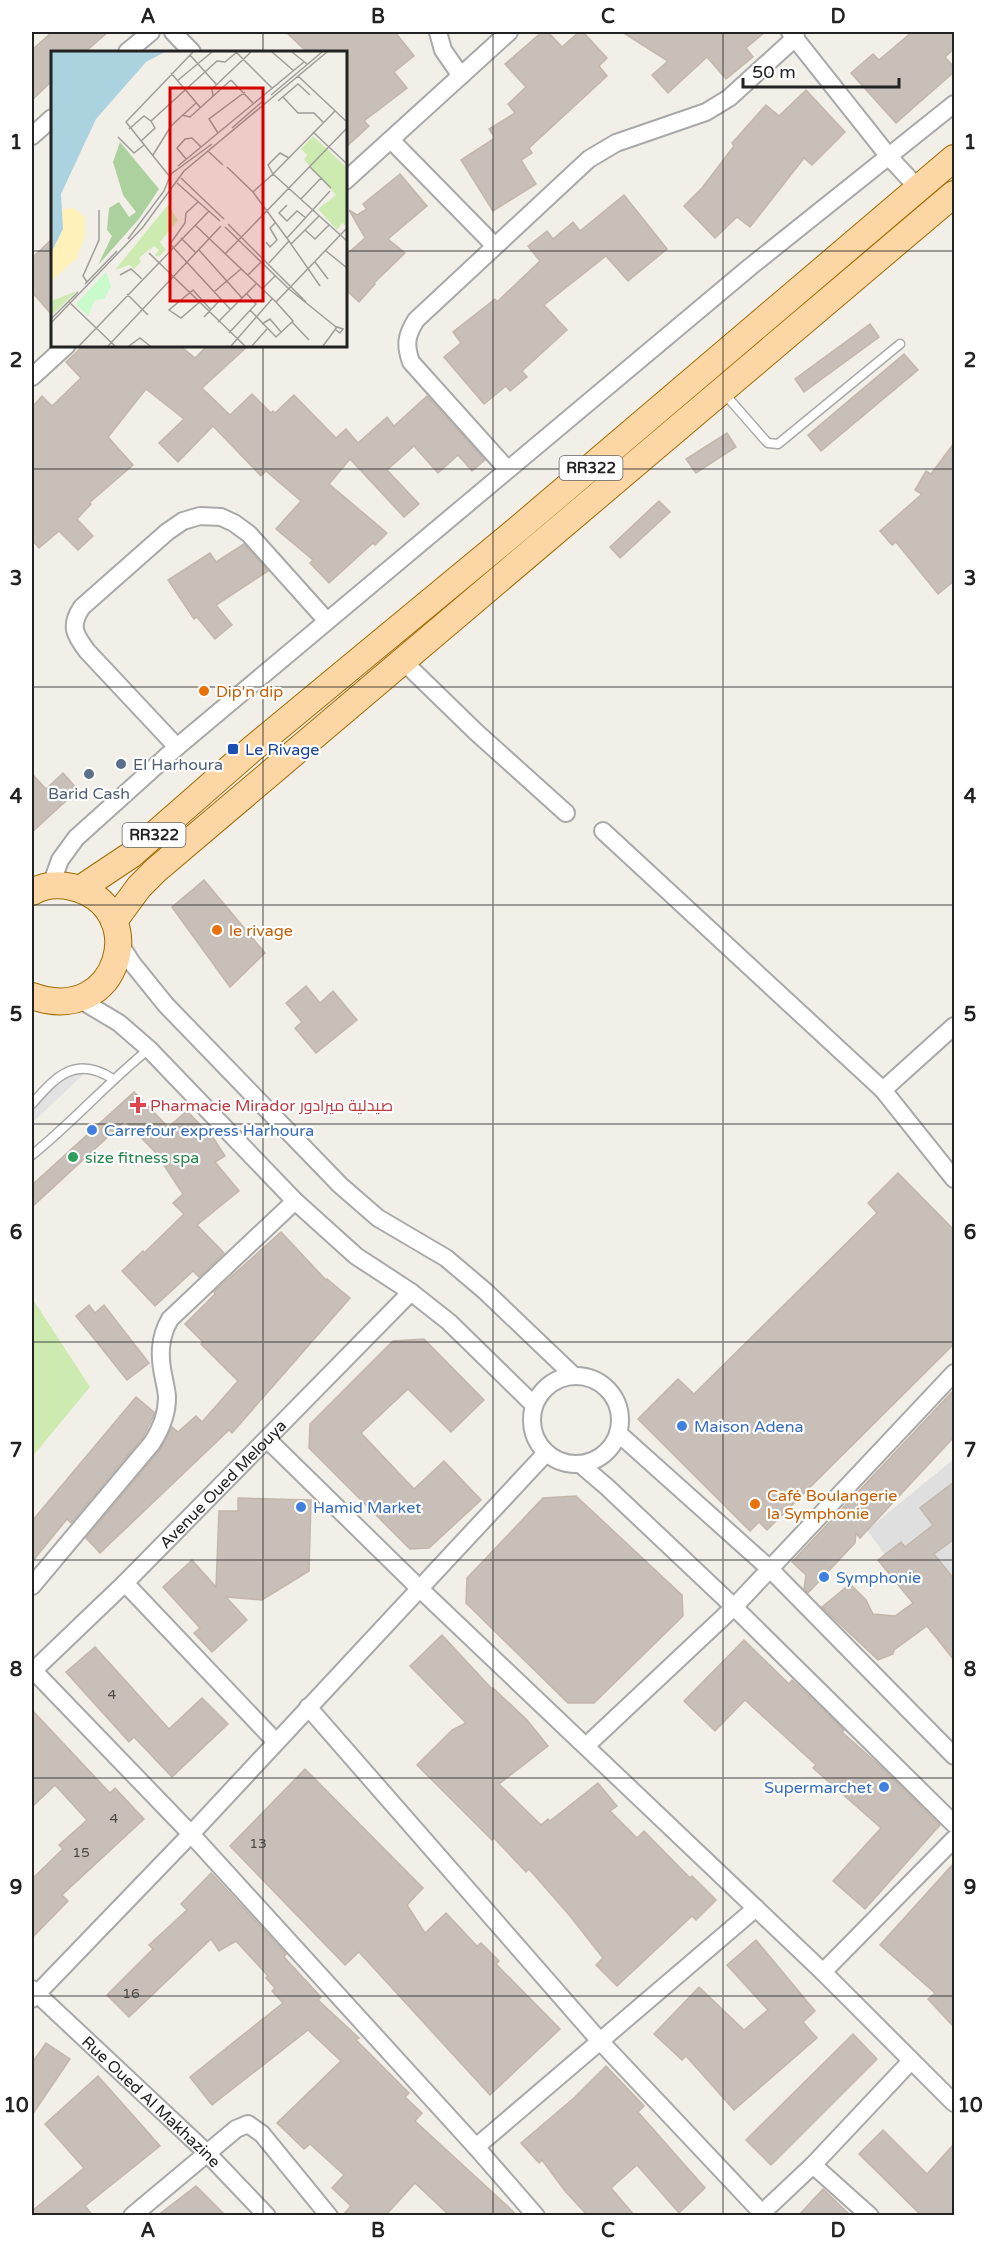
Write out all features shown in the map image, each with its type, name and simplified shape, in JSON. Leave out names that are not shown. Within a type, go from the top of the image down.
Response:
[{"type":"main road","name":"RR322","points":[[80,889],[132,855],[252,749],[518,529],[954,158]]},
{"type":"main road","name":"RR322","points":[[37,1006],[64,1003],[93,992],[112,970],[117,956],[116,931],[132,896],[156,870],[954,194]]},
{"type":"main road","points":[[38,889],[66,885],[94,896],[105,907],[116,931]]},
{"type":"street","points":[[128,51],[151,32]]},
{"type":"street","points":[[173,32],[191,51]]},
{"type":"street","points":[[438,32],[443,50],[461,76]]},
{"type":"street","points":[[346,180],[509,32]]},
{"type":"street","points":[[507,469],[411,362],[406,349],[406,336],[416,320],[589,159],[616,143],[706,112],[729,98],[793,34],[890,158],[918,188]]},
{"type":"street","points":[[38,889],[76,838],[177,747],[750,267],[890,158],[954,104]]},
{"type":"street","points":[[32,136],[51,119]]},
{"type":"street","points":[[391,140],[495,246]]},
{"type":"street","points":[[32,377],[66,346]]},
{"type":"street","points":[[177,747],[87,651],[78,639],[74,628],[74,618],[82,607],[167,532],[183,521],[200,516],[221,517],[234,523],[249,534],[327,621]]},
{"type":"street","points":[[403,661],[566,813]]},
{"type":"street","points":[[603,831],[883,1090],[954,1179]]},
{"type":"street","points":[[116,931],[142,977],[166,1005],[340,1185],[378,1218],[446,1258],[574,1376]]},
{"type":"street","points":[[79,999],[119,1023],[149,1049],[295,1201],[356,1256],[411,1292],[448,1322],[534,1405]]},
{"type":"street","points":[[883,1090],[954,1026]]},
{"type":"street","points":[[32,1586],[152,1443],[163,1425],[167,1397],[160,1346],[162,1332],[170,1318],[295,1201]]},
{"type":"street","name":"Avenue Oued Melouya","points":[[32,1671],[268,1440],[411,1292]]},
{"type":"street","points":[[587,1745],[734,1607],[954,1373]]},
{"type":"street","points":[[574,1376],[588,1378],[601,1384],[611,1393],[619,1412],[618,1433],[610,1448],[597,1459],[580,1464],[562,1462],[546,1453],[537,1441],[532,1427],[532,1412],[537,1398],[559,1379],[574,1376]]},
{"type":"street","points":[[618,1433],[770,1569],[954,1756]]},
{"type":"street","points":[[268,1440],[419,1588],[587,1745],[823,1972],[954,2103]]},
{"type":"street","points":[[33,1994],[191,1834],[546,1453]]},
{"type":"street","points":[[580,1464],[734,1607],[954,1824]]},
{"type":"street","points":[[124,1583],[276,1742]]},
{"type":"street","points":[[32,1671],[191,1834],[477,2147],[536,2216]]},
{"type":"street","points":[[308,1707],[599,2040],[761,2214],[813,2165],[911,2061]]},
{"type":"street","points":[[823,1972],[954,1839]]},
{"type":"street","points":[[477,2147],[599,2040],[756,1908]]},
{"type":"street","name":"Rue Oued Al Makhazine","points":[[33,1994],[207,2153],[267,2216]]},
{"type":"street","points":[[132,2216],[236,2129],[248,2124],[262,2134],[329,2216]]},
{"type":"street","points":[[813,2165],[870,2216]]},
{"type":"lane","points":[[723,392],[768,443],[778,444],[900,344]]},
{"type":"lane","points":[[32,1155],[50,1141],[113,1079],[149,1049]]},
{"type":"lane","points":[[32,1104],[61,1074],[78,1067],[90,1068],[113,1079]]},
{"type":"shaded area","points":[[90,1068],[32,1123],[32,1109],[67,1072]]},
{"type":"shaded area","points":[[954,1459],[954,1650],[867,1530]]},
{"type":"green space","points":[[32,1298],[90,1387],[32,1457]]},
{"type":"building","points":[[52,32],[108,32],[86,51],[51,51],[51,82],[32,100],[32,50]]},
{"type":"building","points":[[286,32],[395,32],[414,56],[394,72],[407,88],[364,121],[369,126],[346,147],[346,51],[306,51]]},
{"type":"building","points":[[542,32],[548,32],[562,47],[579,32],[583,32],[607,58],[599,66],[607,76],[529,148],[532,153],[521,160],[536,184],[493,211],[461,160],[495,138],[489,129],[515,113],[508,104],[526,87],[505,64]]},
{"type":"building","points":[[622,32],[765,32],[746,48],[753,57],[726,79],[707,57],[668,93],[652,75],[668,61]]},
{"type":"building","points":[[912,32],[954,32],[954,49],[945,57],[954,67],[954,72],[896,123],[851,73],[873,54],[879,60]]},
{"type":"building","points":[[806,90],[845,132],[812,165],[804,158],[750,227],[737,217],[715,238],[684,206],[702,188],[734,146],[732,143],[766,105],[779,116]]},
{"type":"building","points":[[400,174],[427,206],[388,239],[405,253],[374,283],[359,302],[346,290],[346,255],[365,238],[349,210],[357,215],[367,209],[363,204]]},
{"type":"building","points":[[624,195],[667,249],[628,281],[606,256],[544,305],[567,330],[522,371],[527,377],[510,391],[506,386],[484,404],[444,357],[461,343],[453,332],[495,299],[497,302],[540,261],[528,246],[547,231],[553,239],[573,222],[580,231]]},
{"type":"building","points":[[51,240],[51,314],[32,292],[32,258]]},
{"type":"building","points":[[870,324],[879,337],[804,392],[795,379]]},
{"type":"building","points":[[83,346],[180,346],[195,358],[207,346],[248,346],[202,388],[230,415],[252,394],[271,413],[273,411],[275,413],[294,395],[336,438],[346,429],[358,443],[387,417],[394,426],[427,396],[485,460],[472,471],[458,455],[438,473],[414,446],[387,470],[419,504],[404,517],[350,459],[329,484],[387,533],[329,583],[310,563],[313,560],[276,529],[301,501],[266,471],[261,476],[213,426],[178,462],[159,443],[184,419],[146,389],[108,437],[133,465],[89,503],[91,504],[77,519],[93,536],[78,550],[59,531],[39,548],[32,540],[32,407],[42,396],[52,406],[81,378],[66,362]]},
{"type":"building","points":[[904,354],[918,370],[821,451],[808,435]]},
{"type":"building","points":[[727,433],[736,447],[696,473],[686,459]]},
{"type":"building","points":[[954,443],[954,581],[938,594],[896,542],[892,545],[880,531],[922,494],[915,490],[926,471],[931,474]]},
{"type":"building","points":[[659,501],[670,512],[620,558],[610,547]]},
{"type":"building","points":[[244,544],[268,571],[216,605],[232,625],[215,639],[197,617],[194,619],[168,580],[210,553],[216,562]]},
{"type":"building","points":[[63,773],[78,790],[32,832],[32,774],[46,789]]},
{"type":"building","name":"le rivage","points":[[204,880],[265,953],[230,987],[172,907]]},
{"type":"building","points":[[306,986],[320,1003],[333,991],[357,1020],[316,1053],[295,1028],[302,1022],[286,1003]]},
{"type":"building","points":[[134,1092],[168,1127],[187,1111],[214,1139],[225,1156],[215,1162],[239,1191],[197,1225],[224,1253],[199,1277],[193,1271],[155,1306],[122,1271],[184,1214],[173,1203],[183,1194],[156,1153],[125,1121],[32,1207],[32,1185]]},
{"type":"building","points":[[898,1173],[954,1230],[954,1344],[767,1530],[759,1522],[750,1531],[638,1419],[678,1379],[694,1394],[877,1213],[868,1203]]},
{"type":"building","points":[[281,1232],[326,1280],[350,1298],[232,1433],[229,1430],[100,1553],[86,1538],[160,1450],[172,1427],[178,1432],[196,1416],[202,1422],[238,1381],[201,1344],[203,1342],[185,1324],[215,1294],[214,1292]]},
{"type":"building","points":[[89,1305],[95,1313],[104,1305],[149,1363],[127,1380],[76,1316]]},
{"type":"building","points":[[424,1339],[484,1400],[451,1432],[408,1389],[361,1433],[414,1489],[444,1461],[481,1500],[429,1548],[410,1549],[309,1448],[310,1424],[393,1341]]},
{"type":"building","points":[[954,1390],[954,1437],[860,1538],[856,1533],[855,1543],[808,1593],[804,1589],[806,1575],[792,1562]]},
{"type":"building","points":[[136,1397],[155,1413],[143,1437],[71,1523],[67,1519],[32,1562],[32,1521]]},
{"type":"building","points":[[954,1482],[954,1539],[934,1554],[954,1579],[954,1660],[927,1626],[894,1650],[893,1654],[878,1660],[822,1607],[850,1584],[866,1600],[873,1614],[895,1616],[913,1603],[878,1560],[901,1542],[905,1547],[933,1525],[920,1508]]},
{"type":"building","points":[[576,1496],[682,1595],[683,1616],[594,1703],[568,1703],[466,1603],[467,1578],[543,1498]]},
{"type":"building","points":[[238,1498],[311,1500],[309,1571],[262,1600],[226,1597],[247,1620],[212,1652],[194,1633],[200,1628],[163,1587],[192,1560],[216,1587],[219,1511],[238,1511]]},
{"type":"building","points":[[442,1635],[492,1689],[527,1720],[548,1746],[499,1784],[541,1825],[548,1819],[550,1821],[598,1783],[617,1806],[610,1811],[637,1838],[644,1831],[690,1878],[692,1876],[716,1900],[696,1920],[692,1916],[617,1986],[596,1965],[603,1958],[529,1869],[526,1872],[494,1838],[492,1840],[417,1765],[452,1730],[466,1723],[410,1666]]},
{"type":"building","points":[[744,1640],[789,1684],[792,1680],[844,1730],[842,1732],[940,1825],[865,1909],[833,1881],[881,1828],[813,1768],[816,1765],[745,1700],[715,1731],[684,1701]]},
{"type":"building","points":[[95,1647],[169,1729],[202,1698],[228,1724],[172,1777],[134,1737],[129,1742],[66,1672]]},
{"type":"building","points":[[32,1710],[110,1793],[115,1788],[144,1819],[62,1895],[68,1901],[32,1938],[32,1879],[63,1849],[59,1845],[87,1820],[55,1785],[32,1807]]},
{"type":"building","points":[[305,1769],[423,1888],[407,1905],[425,1933],[446,1913],[477,1946],[481,1943],[499,1961],[496,1964],[560,2029],[490,2095],[359,1952],[345,1965],[230,1846]]},
{"type":"building","points":[[954,1863],[954,2027],[928,1999],[935,1993],[880,1945]]},
{"type":"building","points":[[211,1873],[286,1954],[284,1957],[321,1997],[318,2000],[359,2038],[356,2040],[409,2093],[405,2097],[422,2113],[415,2121],[518,2216],[450,2216],[415,2183],[385,2216],[342,2216],[351,2206],[332,2188],[344,2175],[310,2144],[304,2149],[277,2123],[341,2061],[308,2030],[212,2105],[190,2077],[283,2003],[272,1991],[275,1988],[266,1978],[268,1976],[236,1941],[219,1951],[211,1939],[129,2017],[107,1995],[153,1949],[149,1945],[187,1910],[181,1904]]},
{"type":"building","points":[[756,1940],[815,2011],[803,2022],[817,2038],[734,2110],[686,2056],[682,2060],[654,2034],[699,1987],[744,2030],[768,2010],[727,1965]]},
{"type":"building","points":[[853,2034],[877,2059],[771,2165],[746,2140]]},
{"type":"building","points":[[46,2043],[70,2059],[32,2115],[32,2063]]},
{"type":"building","points":[[606,2066],[644,2106],[638,2112],[705,2188],[679,2213],[637,2165],[611,2188],[635,2216],[588,2216],[565,2191],[542,2160],[539,2163],[521,2143],[574,2098]]},
{"type":"building","points":[[98,2076],[160,2146],[85,2206],[93,2216],[32,2216],[32,2211],[84,2168],[45,2124]]},
{"type":"building","points":[[883,2130],[927,2174],[954,2144],[954,2216],[922,2216],[859,2154]]},
{"type":"building","points":[[196,2186],[226,2216],[157,2216]]},
{"type":"building","points":[[823,2189],[851,2216],[798,2216]]},
{"type":"place","name":"Dip'n dip","points":[[204,691]]},
{"type":"place","name":"Le Rivage","points":[[233,749]]},
{"type":"place","name":"El Harhoura","points":[[121,764]]},
{"type":"place","name":"Barid Cash","points":[[89,774]]},
{"type":"place","name":"le rivage","points":[[217,930]]},
{"type":"place","name":"Pharmacie Mirador صيدلية ميرادور","points":[[138,1105]]},
{"type":"place","name":"Carrefour express Harhoura","points":[[92,1130]]},
{"type":"place","name":"size fitness spa","points":[[73,1157]]},
{"type":"place","name":"Maison Adena","points":[[682,1426]]},
{"type":"place","name":"Café Boulangerie la Symphonie","points":[[755,1504]]},
{"type":"place","name":"Hamid Market","points":[[301,1507]]},
{"type":"place","name":"Symphonie","points":[[824,1577]]},
{"type":"place","name":"Supermarchet","points":[[884,1787]]}]
